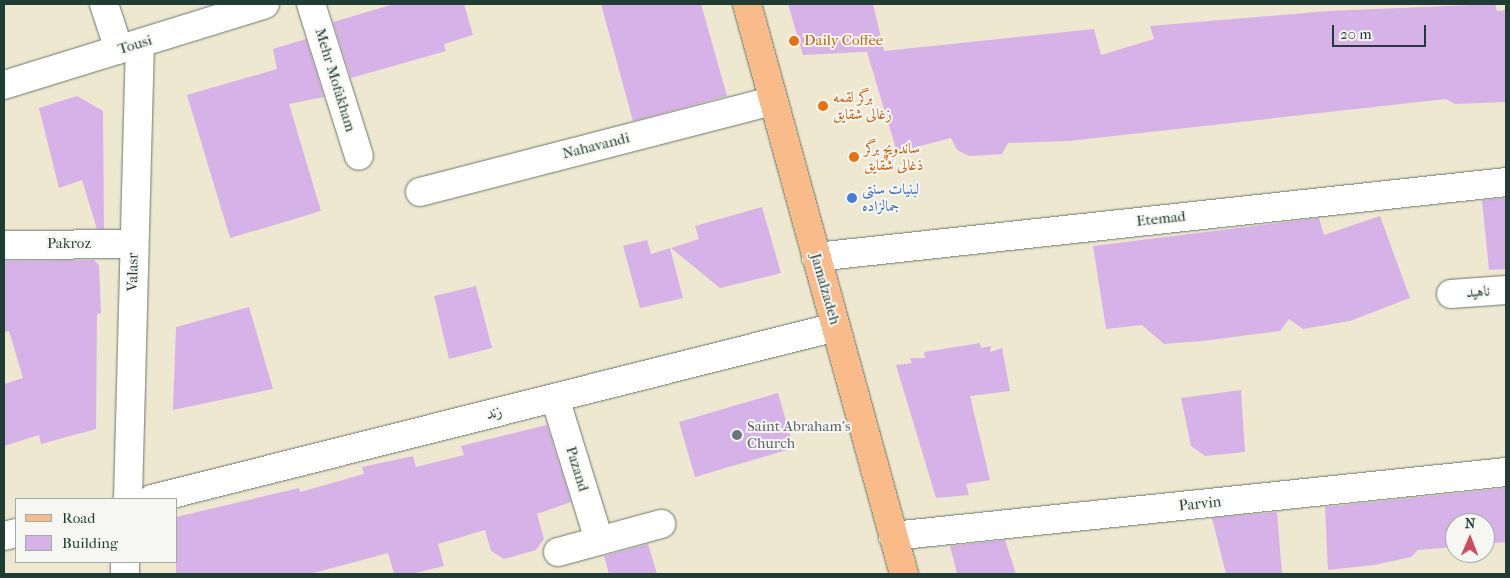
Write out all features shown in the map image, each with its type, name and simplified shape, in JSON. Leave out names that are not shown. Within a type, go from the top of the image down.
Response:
[{"type":"main road","name":"Jamalzadeh","points":[[747,4],[772,101],[904,574]]},
{"type":"street","name":"Valasr","points":[[104,4],[129,47],[134,244],[128,498]]},
{"type":"street","name":"Tousi","points":[[4,85],[265,4]]},
{"type":"street","name":"Mehr Mofakham","points":[[311,4],[359,156]]},
{"type":"street","name":"Nahavandi","points":[[420,192],[772,101]]},
{"type":"street","name":"Etemad","points":[[816,257],[1506,182]]},
{"type":"street","name":"Pakroz","points":[[4,245],[134,244]]},
{"type":"street","name":"ناهید","points":[[1451,294],[1506,290]]},
{"type":"street","name":"زند","points":[[156,498],[836,327]]},
{"type":"street","name":"Pazand","points":[[555,398],[598,540]]},
{"type":"street","name":"Parvin","points":[[894,536],[1506,472]]},
{"type":"street","points":[[558,552],[661,524]]},
{"type":"building","points":[[394,4],[464,4],[473,35],[444,44],[446,51],[351,78],[333,22]]},
{"type":"building","points":[[601,4],[701,4],[727,96],[633,121]]},
{"type":"building","points":[[788,4],[873,4],[884,51],[1094,29],[1101,55],[1154,39],[1150,26],[1328,11],[1495,4],[1497,11],[1506,10],[1506,102],[1455,104],[1446,99],[1069,141],[1008,143],[1002,154],[969,156],[957,150],[951,138],[897,152],[867,52],[883,51],[803,55]]},
{"type":"building","points":[[306,39],[324,97],[289,104],[321,211],[230,238],[187,95],[277,69],[273,49]]},
{"type":"building","points":[[77,96],[103,111],[104,229],[97,229],[82,180],[59,188],[39,108]]},
{"type":"building","points":[[1506,198],[1506,269],[1489,270],[1482,200]]},
{"type":"building","points":[[762,207],[781,273],[720,288],[671,248],[699,239],[695,226]]},
{"type":"building","points":[[1380,216],[1410,298],[1350,321],[1303,329],[1289,319],[1280,331],[1203,341],[1164,344],[1142,325],[1106,329],[1093,246],[1319,218],[1324,235]]},
{"type":"building","points":[[647,240],[651,254],[670,248],[683,298],[640,308],[623,246]]},
{"type":"building","points":[[94,260],[99,265],[101,313],[97,314],[96,429],[41,444],[39,435],[4,446],[4,384],[23,378],[9,331],[4,332],[4,261]]},
{"type":"building","points":[[476,286],[492,348],[449,359],[434,296]]},
{"type":"building","points":[[249,307],[273,389],[173,410],[176,327]]},
{"type":"building","points":[[980,343],[981,348],[991,346],[990,352],[1002,348],[1010,391],[970,396],[990,480],[966,484],[969,495],[936,498],[896,365],[912,363],[910,358],[925,358],[924,352]]},
{"type":"building","points":[[1241,390],[1245,452],[1205,456],[1191,446],[1181,398]]},
{"type":"building","name":"Saint Abraham's Church","points":[[778,393],[794,448],[695,477],[679,422]]},
{"type":"building","points":[[547,425],[571,502],[537,514],[544,539],[536,550],[504,559],[491,551],[485,530],[438,544],[444,566],[411,574],[394,574],[388,553],[310,574],[176,574],[176,563],[178,563],[178,517],[299,488],[300,492],[364,474],[362,467],[413,456],[416,467],[464,455],[461,446]]},
{"type":"building","points":[[1506,488],[1506,542],[1495,543],[1495,513],[1445,513],[1445,548],[1418,550],[1411,557],[1374,565],[1328,570],[1325,507]]},
{"type":"building","points":[[1277,512],[1282,574],[1226,574],[1212,518]]},
{"type":"building","points":[[1005,540],[1016,574],[957,574],[950,546]]},
{"type":"building","points":[[648,544],[657,574],[609,574],[604,556]]},
{"type":"place","name":"Daily Coffee","points":[[794,41]]},
{"type":"place","name":"برگر لقمه زغالی شقایق","points":[[823,106]]},
{"type":"place","name":"ساندویچ برگر ذغالی شقایق","points":[[854,157]]},
{"type":"place","name":"لبنیات سنتی جمالزاده","points":[[852,198]]},
{"type":"place","name":"Saint Abraham's Church","points":[[737,435]]}]
